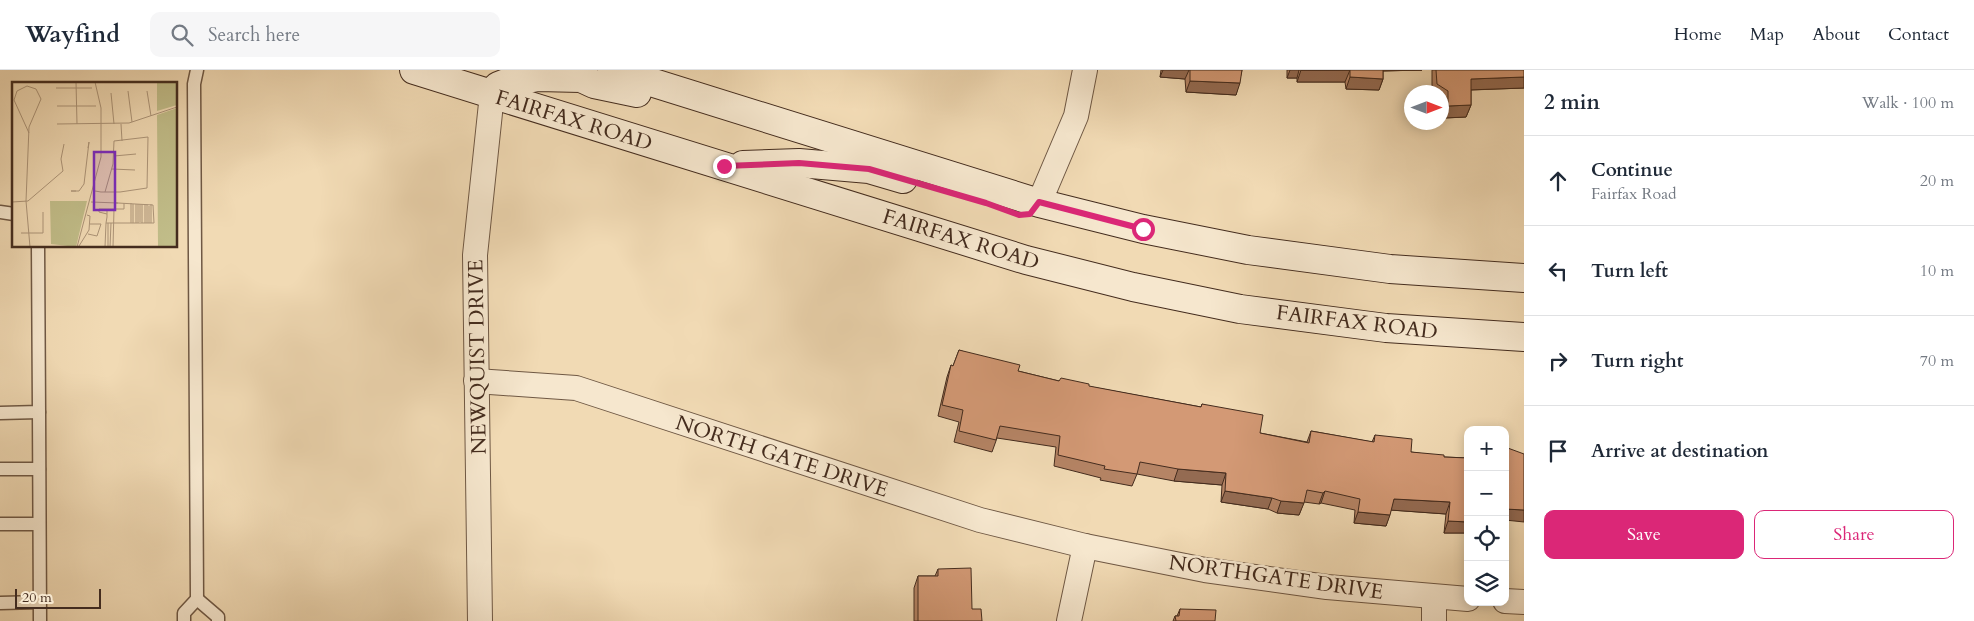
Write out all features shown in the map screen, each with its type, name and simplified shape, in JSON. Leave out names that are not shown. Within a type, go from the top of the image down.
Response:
[{"type":"main road","name":"FAIRFAX ROAD","points":[[414,70],[1026,260],[1132,287],[1240,308],[1386,328],[1524,337]]},
{"type":"main road","points":[[612,70],[1039,202],[1143,229],[1248,250],[1390,270],[1524,278]]},
{"type":"main road","points":[[492,94],[498,86],[513,81],[538,77],[571,77],[648,96],[731,122],[784,123]]},
{"type":"main road","points":[[724,166],[799,163],[869,169],[1023,216],[1034,211],[1039,202]]},
{"type":"street","points":[[1039,202],[1076,116],[1085,70]]},
{"type":"street","name":"NEWQUIST DRIVE","points":[[480,621],[475,255],[492,94]]},
{"type":"street","name":"NORTH GATE DRIVE","points":[[476,381],[576,388],[980,520],[1085,546]]},
{"type":"street","points":[[1069,621],[1085,546]]},
{"type":"street","name":"NORTHGATE DRIVE","points":[[1085,546],[1205,570],[1327,587],[1434,598],[1464,599]]},
{"type":"street","points":[[1434,598],[1434,621]]},
{"type":"street","points":[[1509,601],[1524,602]]},
{"type":"lane","points":[[184,621],[184,613],[197,599],[194,84],[197,70]]},
{"type":"lane","points":[[38,248],[40,621]]},
{"type":"lane","points":[[0,413],[39,412]]},
{"type":"lane","points":[[0,469],[40,469]]},
{"type":"lane","points":[[0,524],[40,524]]},
{"type":"lane","points":[[197,599],[218,617],[218,621]]},
{"type":"lane","points":[[0,603],[40,602]]},
{"type":"building","points":[[1190,70],[1242,70],[1240,83],[1190,81]]},
{"type":"building","points":[[1350,70],[1383,70],[1383,79],[1350,77]]},
{"type":"building","points":[[1436,70],[1524,70],[1524,77],[1471,79],[1471,105],[1449,106],[1449,85],[1437,84]]},
{"type":"building","points":[[959,350],[1020,365],[1018,371],[1059,381],[1061,378],[1089,384],[1089,386],[1201,407],[1202,404],[1263,415],[1260,433],[1309,443],[1311,431],[1374,442],[1375,435],[1412,439],[1411,452],[1464,458],[1464,522],[1448,521],[1450,502],[1394,499],[1390,515],[1358,512],[1360,499],[1325,491],[1323,493],[1307,490],[1304,503],[1281,501],[1225,491],[1226,473],[1178,469],[1140,462],[1137,474],[1104,469],[1105,466],[1058,455],[1060,436],[1000,426],[996,440],[959,431],[963,410],[942,405],[951,365],[953,366]]},
{"type":"building","points":[[1509,448],[1524,454],[1524,510],[1509,509]]},
{"type":"building","points":[[971,568],[972,609],[981,609],[982,621],[918,621],[918,576],[938,576],[938,569]]},
{"type":"building","points":[[1180,609],[1216,610],[1215,621],[1176,621],[1175,616],[1179,616]]},
{"type":"route","points":[[724,166],[799,163],[869,169],[986,203],[1023,216],[1034,211],[1039,202],[1143,229]]}]
